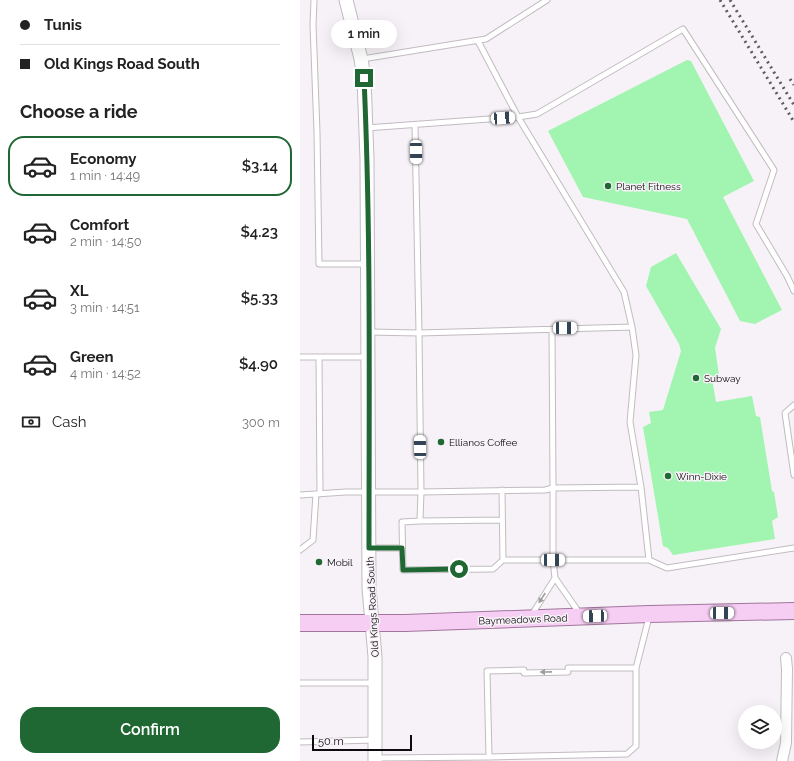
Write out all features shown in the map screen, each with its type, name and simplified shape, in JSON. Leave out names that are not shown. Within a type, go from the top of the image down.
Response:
[{"type":"main road","name":"Baymeadows Road","points":[[300,623],[373,623],[649,614],[794,612]]},
{"type":"street","name":"Old Kings Road South","points":[[346,0],[361,59],[364,78],[368,159],[369,588],[373,623],[375,759]]},
{"type":"street","points":[[782,761],[786,743],[786,658]]},
{"type":"lane","points":[[314,0],[319,264],[368,264]]},
{"type":"lane","points":[[361,59],[486,39],[547,0]]},
{"type":"lane","points":[[366,128],[518,117],[537,114],[683,29],[774,170],[756,224],[787,276],[794,291]]},
{"type":"lane","points":[[478,41],[518,117],[624,292],[632,327],[636,355],[630,422],[641,487],[649,560]]},
{"type":"lane","points":[[415,125],[419,333],[420,521]]},
{"type":"lane","points":[[369,332],[419,333],[632,327]]},
{"type":"lane","points":[[552,329],[553,560],[555,578],[582,617]]},
{"type":"lane","points":[[300,357],[369,357]]},
{"type":"lane","points":[[300,550],[313,540],[318,494],[319,357]]},
{"type":"lane","points":[[794,405],[786,413],[794,475]]},
{"type":"lane","points":[[300,495],[369,492],[545,490],[553,488],[641,487]]},
{"type":"lane","points":[[502,490],[503,560]]},
{"type":"lane","points":[[502,520],[402,522],[403,570],[493,569],[503,560],[649,560],[667,568],[794,548]]},
{"type":"lane","points":[[369,548],[402,548]]},
{"type":"lane","points":[[529,618],[555,578]]},
{"type":"lane","points":[[375,759],[627,754],[636,746],[636,668],[649,614]]},
{"type":"lane","points":[[489,757],[487,671],[524,672],[636,668]]},
{"type":"lane","points":[[300,683],[375,682]]},
{"type":"lane","points":[[300,742],[375,740]]},
{"type":"building","points":[[687,60],[691,61],[754,181],[723,197],[782,310],[755,324],[740,321],[687,219],[583,197],[548,131]]},
{"type":"building","points":[[676,253],[721,329],[715,348],[719,375],[712,379],[716,402],[752,396],[756,416],[760,417],[772,491],[774,492],[778,517],[772,521],[775,539],[673,555],[668,548],[663,546],[643,427],[651,423],[649,412],[663,410],[681,351],[679,344],[646,286],[651,267]]},
{"type":"railway","points":[[720,0],[794,122]]},
{"type":"railway","points":[[730,0],[794,105]]},
{"type":"railway","points":[[790,79],[794,85]]},
{"type":"place","name":"Planet Fitness","points":[[608,186]]},
{"type":"place","name":"Subway","points":[[696,378]]},
{"type":"place","name":"Ellianos Coffee","points":[[441,442]]},
{"type":"place","name":"Winn-Dixie","points":[[668,476]]},
{"type":"place","name":"Mobil","points":[[319,562]]},
{"type":"route","points":[[364,78],[368,159],[369,548],[402,548],[403,570],[459,569]]}]
